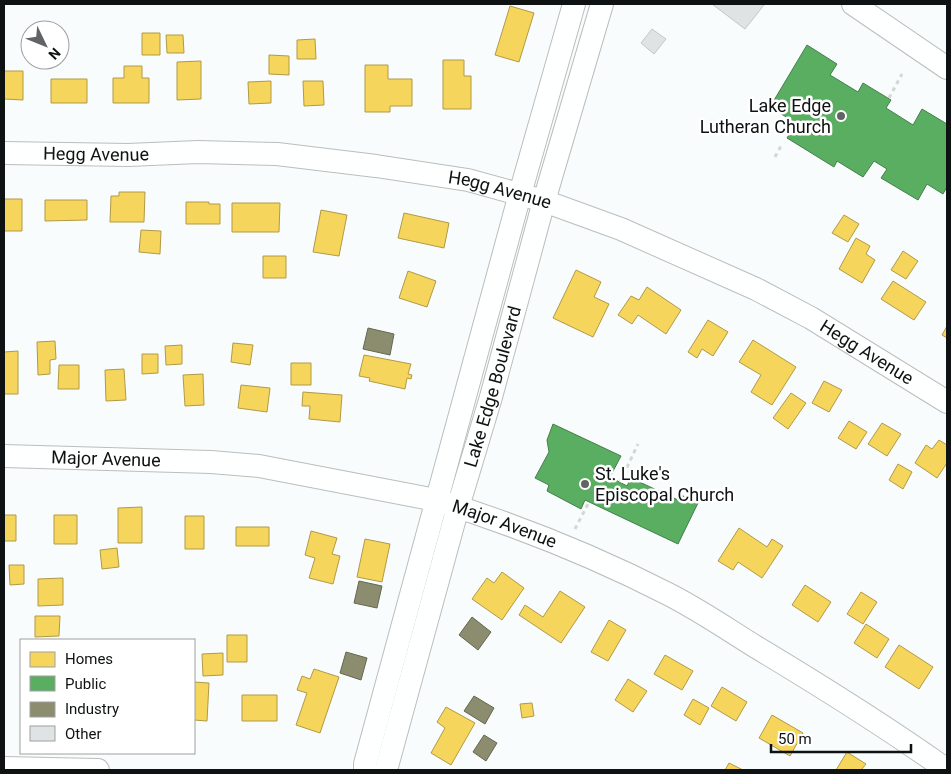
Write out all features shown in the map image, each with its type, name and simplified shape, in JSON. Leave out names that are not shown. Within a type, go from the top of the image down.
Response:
[{"type":"street","name":"Lake Edge Boulevard","points":[[366,770],[364,764],[574,4]]},
{"type":"street","name":"Lake Edge Boulevard","points":[[386,770],[544,201],[602,4]]},
{"type":"street","points":[[853,4],[947,68]]},
{"type":"street","name":"Hegg Avenue","points":[[4,153],[128,155],[198,152],[276,154],[376,166],[468,180],[544,201],[621,229],[756,289],[811,318],[947,402]]},
{"type":"street","name":"Major Avenue","points":[[4,456],[210,462],[259,466],[436,500],[458,507],[565,547],[670,594],[901,737],[947,770]]},
{"type":"street","points":[[4,768],[98,770]]},
{"type":"path","points":[[889,98],[902,74]]},
{"type":"path","points":[[775,157],[781,146]]},
{"type":"path","points":[[620,482],[638,444]]},
{"type":"path","points":[[565,547],[590,502]]},
{"type":"building: Homes","points":[[510,6],[534,13],[519,62],[495,55]]},
{"type":"building: Homes","points":[[142,33],[160,33],[160,55],[142,55]]},
{"type":"building: Homes","points":[[166,35],[183,35],[184,53],[167,53]]},
{"type":"building: Homes","points":[[315,39],[316,59],[297,59],[297,40]]},
{"type":"building: Homes","points":[[269,55],[289,56],[289,75],[269,74]]},
{"type":"building: Homes","points":[[443,60],[464,60],[464,76],[471,76],[471,109],[443,109]]},
{"type":"building: Homes","points":[[201,61],[201,99],[177,100],[177,62]]},
{"type":"building: Homes","points":[[365,65],[388,65],[388,79],[412,79],[412,106],[390,106],[390,112],[365,112]]},
{"type":"building: Homes","points":[[124,66],[142,66],[142,78],[149,78],[149,103],[113,103],[113,78],[124,78]]},
{"type":"building: Homes","points":[[4,71],[23,71],[23,100],[4,99]]},
{"type":"building: Homes","points":[[51,79],[87,79],[87,103],[51,103]]},
{"type":"building: Homes","points":[[271,81],[271,103],[249,104],[248,82]]},
{"type":"building: Homes","points":[[303,81],[323,81],[324,105],[304,106]]},
{"type":"building: Homes","points":[[119,192],[145,192],[144,222],[110,222],[111,196],[119,196]]},
{"type":"building: Homes","points":[[4,199],[22,199],[22,231],[4,231]]},
{"type":"building: Homes","points":[[45,200],[87,200],[87,220],[45,221]]},
{"type":"building: Homes","points":[[186,202],[220,204],[220,224],[186,224]]},
{"type":"building: Homes","points":[[232,203],[280,203],[279,232],[232,232]]},
{"type":"building: Homes","points":[[321,210],[347,215],[339,256],[313,252]]},
{"type":"building: Homes","points":[[404,213],[449,223],[444,248],[398,238]]},
{"type":"building: Homes","points":[[844,215],[859,224],[848,242],[832,233]]},
{"type":"building: Homes","points":[[141,230],[161,231],[160,254],[139,252]]},
{"type":"building: Homes","points":[[856,238],[870,246],[866,254],[875,260],[862,283],[839,269]]},
{"type":"building: Homes","points":[[903,251],[918,261],[906,279],[891,270]]},
{"type":"building: Homes","points":[[263,256],[286,256],[286,278],[263,278]]},
{"type":"building: Homes","points":[[576,270],[601,282],[594,297],[609,304],[593,337],[553,318]]},
{"type":"building: Homes","points":[[408,271],[436,281],[427,307],[399,298]]},
{"type":"building: Homes","points":[[893,281],[926,302],[914,320],[881,299]]},
{"type":"building: Homes","points":[[647,287],[681,310],[666,334],[638,315],[632,324],[618,315],[631,296],[639,300]]},
{"type":"building: Homes","points":[[708,320],[728,332],[713,356],[702,349],[697,358],[688,352]]},
{"type":"building: Homes","points":[[947,326],[947,338],[942,335]]},
{"type":"building: Homes","points":[[753,340],[796,367],[772,405],[751,392],[761,375],[739,362]]},
{"type":"building: Homes","points":[[55,341],[56,359],[50,360],[50,374],[38,375],[37,342]]},
{"type":"building: Homes","points":[[233,343],[253,345],[250,365],[231,362]]},
{"type":"building: Homes","points":[[182,345],[182,364],[166,365],[165,346]]},
{"type":"building: Homes","points":[[18,351],[18,394],[4,394],[4,352]]},
{"type":"building: Homes","points":[[142,354],[158,354],[158,373],[142,374]]},
{"type":"building: Homes","points":[[364,355],[411,364],[408,374],[412,375],[411,379],[407,378],[405,389],[369,381],[370,378],[359,376]]},
{"type":"building: Homes","points":[[291,363],[311,363],[311,385],[291,385]]},
{"type":"building: Homes","points":[[59,365],[79,365],[79,389],[58,389]]},
{"type":"building: Homes","points":[[124,369],[126,400],[106,401],[105,370]]},
{"type":"building: Homes","points":[[203,374],[204,405],[185,406],[183,375]]},
{"type":"building: Homes","points":[[824,381],[842,390],[829,412],[812,403]]},
{"type":"building: Homes","points":[[241,385],[270,388],[267,412],[238,408]]},
{"type":"building: Homes","points":[[303,392],[342,395],[340,422],[309,419],[310,406],[302,406]]},
{"type":"building: Homes","points":[[791,393],[806,403],[788,429],[773,418]]},
{"type":"building: Homes","points":[[849,421],[867,432],[856,449],[838,438]]},
{"type":"building: Homes","points":[[882,423],[901,434],[887,456],[868,444]]},
{"type":"building: Homes","points":[[939,440],[947,445],[947,463],[937,478],[915,463],[926,445],[932,449]]},
{"type":"building: Homes","points":[[898,464],[912,472],[903,489],[889,480]]},
{"type":"building: Homes","points":[[142,507],[142,543],[118,543],[118,508]]},
{"type":"building: Homes","points":[[4,515],[16,515],[16,541],[4,541]]},
{"type":"building: Homes","points":[[54,515],[77,515],[77,544],[54,544]]},
{"type":"building: Homes","points":[[185,516],[204,516],[204,549],[185,549]]},
{"type":"building: Homes","points":[[236,527],[269,527],[269,546],[236,546]]},
{"type":"building: Homes","points":[[739,528],[767,547],[772,539],[783,546],[762,578],[738,562],[733,570],[718,561]]},
{"type":"building: Homes","points":[[311,531],[337,538],[332,554],[340,556],[333,584],[309,578],[315,558],[305,555]]},
{"type":"building: Homes","points":[[365,539],[390,544],[382,582],[357,577]]},
{"type":"building: Homes","points":[[117,548],[119,567],[102,569],[100,550]]},
{"type":"building: Homes","points":[[9,565],[24,565],[24,584],[10,585]]},
{"type":"building: Homes","points":[[502,572],[524,588],[502,620],[472,599],[487,578],[494,583]]},
{"type":"building: Homes","points":[[63,578],[63,605],[38,606],[38,579]]},
{"type":"building: Homes","points":[[805,585],[831,602],[818,622],[792,605]]},
{"type":"building: Homes","points":[[560,591],[585,607],[561,643],[519,615],[525,605],[543,617]]},
{"type":"building: Homes","points":[[861,592],[877,602],[863,624],[847,614]]},
{"type":"building: Homes","points":[[35,616],[60,616],[59,636],[35,637]]},
{"type":"building: Homes","points":[[609,620],[626,630],[608,661],[591,652]]},
{"type":"building: Homes","points":[[866,624],[889,639],[877,658],[854,643]]},
{"type":"building: Homes","points":[[227,635],[247,635],[247,662],[227,662]]},
{"type":"building: Homes","points":[[899,645],[933,667],[919,689],[885,667]]},
{"type":"building: Homes","points":[[223,653],[223,675],[203,676],[202,654]]},
{"type":"building: Homes","points":[[665,655],[693,671],[682,690],[654,674]]},
{"type":"building: Homes","points":[[314,669],[339,677],[320,733],[296,725],[307,693],[297,690],[302,676],[310,679]]},
{"type":"building: Homes","points":[[628,679],[647,691],[633,712],[615,700]]},
{"type":"building: Homes","points":[[195,682],[209,683],[207,721],[195,720]]},
{"type":"building: Homes","points":[[722,687],[747,702],[736,721],[711,706]]},
{"type":"building: Homes","points":[[242,695],[277,695],[277,721],[242,721]]},
{"type":"building: Homes","points":[[693,699],[709,708],[700,725],[684,715]]},
{"type":"building: Homes","points":[[532,703],[534,716],[522,718],[520,704]]},
{"type":"building: Homes","points":[[446,707],[475,723],[451,765],[431,753],[445,728],[437,722]]},
{"type":"building: Homes","points":[[772,715],[803,733],[790,756],[759,738]]},
{"type":"building: Homes","points":[[847,752],[866,764],[861,770],[836,770]]},
{"type":"building: Homes","points":[[729,763],[743,770],[725,770]]},
{"type":"building: Public","name":"Lake Edge Lutheran Church","points":[[807,45],[837,64],[830,75],[858,92],[863,83],[891,100],[886,108],[913,125],[922,109],[947,124],[947,187],[943,194],[927,184],[918,200],[881,178],[887,169],[874,161],[863,177],[837,161],[834,167],[787,138],[796,123],[770,107]]},
{"type":"building: Public","name":"St. Luke's Episcopal Church","points":[[553,424],[621,456],[610,477],[627,486],[631,478],[678,500],[681,495],[698,503],[678,544],[585,500],[581,509],[547,491],[549,485],[535,478],[549,452],[547,440]]},
{"type":"building: Industry","points":[[368,328],[394,334],[390,355],[363,349]]},
{"type":"building: Industry","points":[[359,581],[382,586],[377,608],[354,603]]},
{"type":"building: Industry","points":[[472,617],[491,632],[478,650],[459,635]]},
{"type":"building: Industry","points":[[346,652],[367,658],[361,680],[340,673]]},
{"type":"building: Industry","points":[[474,696],[494,708],[485,724],[464,711]]},
{"type":"building: Industry","points":[[484,735],[497,743],[486,761],[473,752]]},
{"type":"building: Other","points":[[712,4],[762,4],[764,5],[745,29]]},
{"type":"building: Other","points":[[652,29],[666,39],[654,54],[641,43]]},
{"type":"place","name":"Lake Edge Lutheran Church","points":[[841,116]]},
{"type":"place","name":"St. Luke's Episcopal Church","points":[[585,484]]}]
